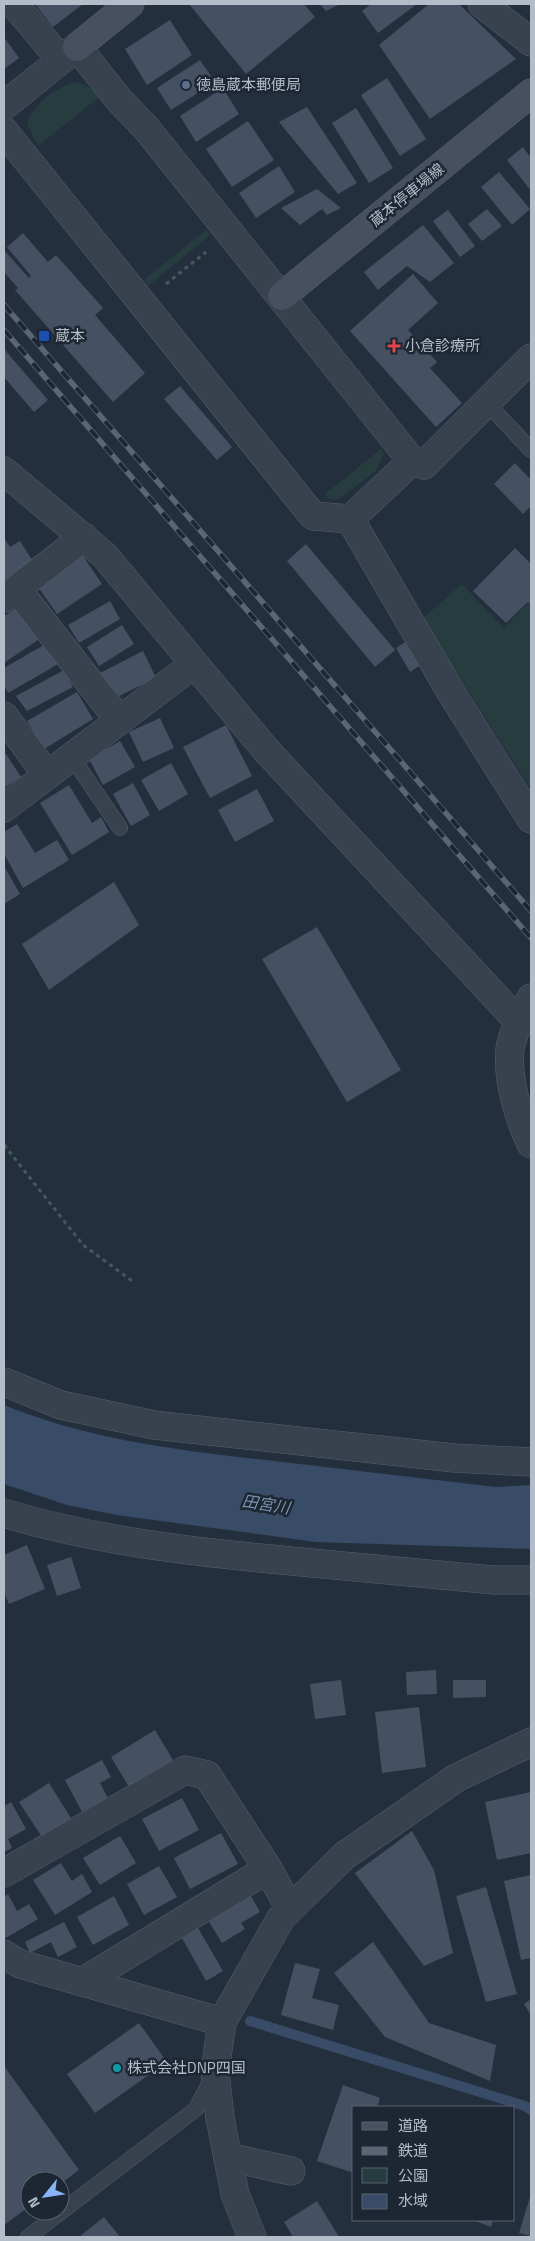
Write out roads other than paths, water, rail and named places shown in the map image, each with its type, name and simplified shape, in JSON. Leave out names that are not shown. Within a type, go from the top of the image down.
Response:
[{"type":"main road","points":[[69,54],[130,4]]},
{"type":"main road","name":"蔵本停車場線","points":[[282,296],[531,94]]},
{"type":"street","points":[[14,4],[120,101],[146,128],[412,461],[424,465],[531,358]]},
{"type":"street","points":[[482,4],[531,42]]},
{"type":"street","points":[[4,106],[69,54]]},
{"type":"street","points":[[4,131],[313,516],[350,519],[412,461]]},
{"type":"street","points":[[4,471],[105,556],[266,750],[519,1022]]},
{"type":"street","points":[[350,519],[452,694],[531,819]]},
{"type":"street","points":[[84,537],[11,593],[27,602],[119,720]]},
{"type":"street","points":[[4,808],[194,664]]},
{"type":"street","points":[[4,716],[47,774]]},
{"type":"street","points":[[531,998],[519,1022],[510,1048],[512,1088],[531,1144]]},
{"type":"street","points":[[4,1382],[61,1405],[154,1425],[454,1458],[531,1462]]},
{"type":"street","points":[[4,1513],[42,1525],[114,1539],[224,1554],[494,1580],[531,1580]]},
{"type":"street","points":[[252,2237],[236,2194],[220,2118],[215,2071],[222,2022],[282,1918],[344,1856],[456,1778],[531,1742]]},
{"type":"street","points":[[4,1873],[185,1770],[207,1775],[268,1869],[290,1909]]},
{"type":"street","points":[[82,1982],[268,1869]]},
{"type":"street","points":[[4,1954],[20,1964],[222,2022]]},
{"type":"street","points":[[228,2157],[292,2171]]},
{"type":"lane","points":[[486,402],[531,450]]},
{"type":"lane","points":[[71,756],[120,828]]},
{"type":"lane","points":[[28,2237],[196,2109],[215,2071]]},
{"type":"water","name":"田宮川","points":[[4,1405],[69,1427],[171,1448],[496,1487],[531,1485],[531,1549],[316,1542],[117,1515],[67,1505],[4,1484]]},
{"type":"waterway","points":[[250,2021],[525,2106],[531,2110]]},
{"type":"railway","points":[[4,305],[531,911]]},
{"type":"railway","points":[[4,330],[531,938]]},
{"type":"place","name":"徳島蔵本郵便局","points":[[186,85]]},
{"type":"place","name":"蔵本","points":[[44,336]]},
{"type":"place","name":"小倉診療所","points":[[394,346]]},
{"type":"place","name":"株式会社DNP四国","points":[[117,2068]]}]
